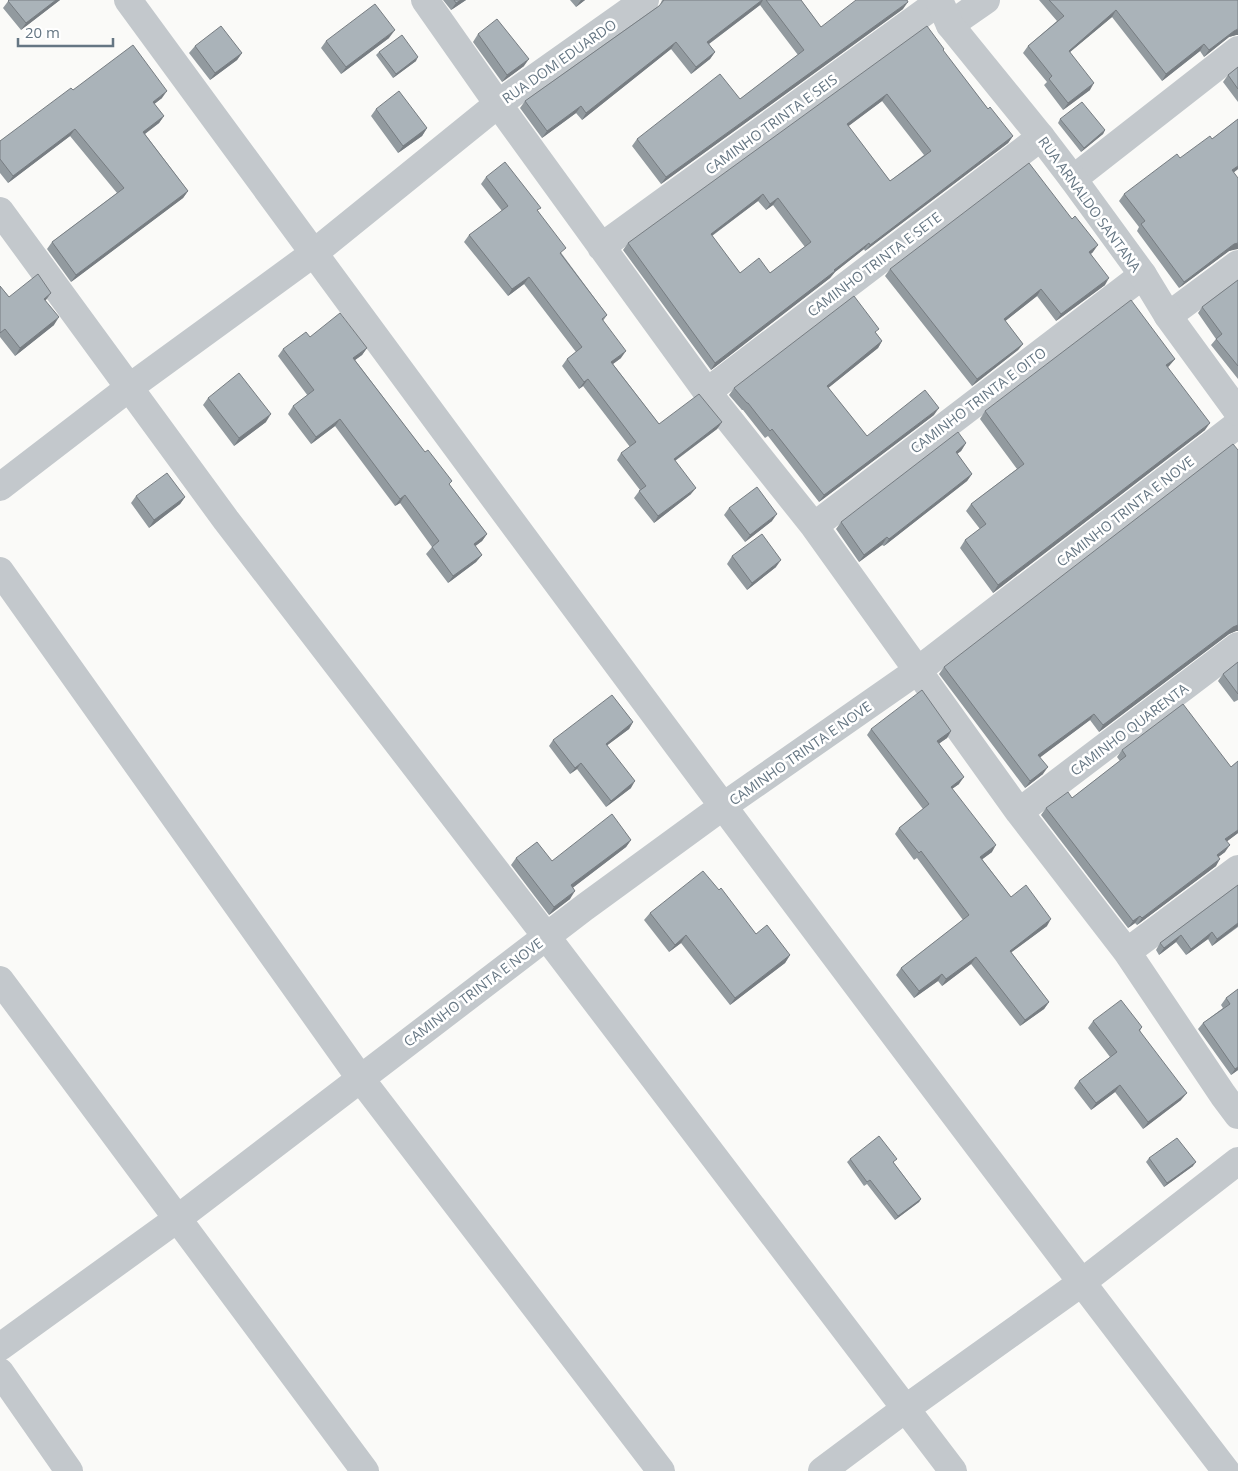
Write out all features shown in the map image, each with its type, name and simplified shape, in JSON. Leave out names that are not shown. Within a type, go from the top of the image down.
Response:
[{"type":"street","points":[[128,0],[722,807],[1226,1471]]},
{"type":"street","points":[[426,0],[498,104],[707,392],[814,526],[1019,812],[1127,952],[1233,1098]]},
{"type":"street","name":"RUA DOM EDUARDO","points":[[0,487],[130,387],[314,253],[498,104],[646,0]]},
{"type":"street","name":"CAMINHO TRINTA E SEIS","points":[[601,246],[943,9],[986,0]]},
{"type":"street","name":"RUA ARNALDO SANTANA","points":[[943,9],[1073,179],[1143,275],[1168,316],[1238,412]]},
{"type":"street","points":[[1073,179],[1238,50]]},
{"type":"street","name":"CAMINHO TRINTA E SETE","points":[[707,392],[1041,137]]},
{"type":"street","points":[[0,211],[226,520],[546,936],[953,1471]]},
{"type":"street","points":[[1168,316],[1238,264]]},
{"type":"street","name":"CAMINHO TRINTA E OITO","points":[[814,526],[1143,275]]},
{"type":"street","name":"CAMINHO TRINTA E NOVE","points":[[0,1347],[177,1219],[546,936],[722,807],[917,671],[1238,424]]},
{"type":"street","points":[[0,570],[360,1078],[661,1471]]},
{"type":"street","name":"CAMINHO QUARENTA","points":[[1019,812],[1238,646]]},
{"type":"street","points":[[1127,952],[1238,869]]},
{"type":"street","points":[[0,980],[365,1471]]},
{"type":"street","points":[[822,1471],[905,1408],[1081,1282],[1238,1162]]},
{"type":"street","points":[[0,1372],[69,1471]]},
{"type":"building","points":[[9,0],[56,0],[26,23]]},
{"type":"building","points":[[664,0],[762,0],[707,42],[715,52],[696,67],[676,42],[586,113],[581,106],[547,131],[525,101],[659,6]]},
{"type":"building","points":[[766,0],[801,0],[821,27],[856,0],[907,0],[908,2],[666,177],[637,139],[720,74],[740,99],[804,50]]},
{"type":"building","points":[[1049,0],[1238,0],[1238,29],[1209,50],[1204,44],[1166,74],[1116,10],[1069,51],[1094,83],[1068,103],[1049,79],[1052,76],[1028,46],[1064,16]]},
{"type":"building","points":[[375,4],[395,30],[346,67],[326,41]]},
{"type":"building","points":[[497,19],[529,59],[507,75],[478,34]]},
{"type":"building","points":[[221,26],[242,53],[215,73],[195,46]]},
{"type":"building","points":[[927,26],[988,109],[990,107],[1013,136],[870,245],[869,243],[715,363],[628,243]],"holes":[[[887,94],[931,151],[890,181],[847,124]],[[763,194],[770,204],[778,198],[811,242],[770,273],[759,258],[740,273],[711,234]]]},
{"type":"building","points":[[402,35],[418,57],[396,74],[379,52]]},
{"type":"building","points":[[133,45],[167,91],[153,102],[164,116],[143,132],[188,191],[76,275],[52,242],[124,188],[75,129],[13,176],[0,159],[0,141]]},
{"type":"building","points":[[1238,67],[1238,89],[1228,75]]},
{"type":"building","points":[[399,91],[427,128],[403,146],[376,109]]},
{"type":"building","points":[[1082,102],[1105,130],[1084,148],[1060,119]]},
{"type":"building","points":[[1238,119],[1238,166],[1232,170],[1238,178],[1238,243],[1234,244],[1184,282],[1141,224],[1145,221],[1124,194],[1177,154],[1180,158],[1210,136],[1212,139]]},
{"type":"building","points":[[505,162],[541,208],[537,210],[566,248],[560,253],[607,315],[602,319],[626,351],[611,362],[659,424],[699,394],[722,422],[674,459],[696,488],[658,516],[639,491],[646,486],[621,453],[636,442],[588,379],[584,382],[567,359],[582,347],[529,277],[512,289],[469,235],[508,206],[486,177]]},
{"type":"building","points":[[1029,163],[1072,219],[1075,216],[1098,245],[1089,252],[1109,278],[1061,314],[1041,289],[1004,319],[1023,344],[977,379],[890,269]]},
{"type":"building","points":[[38,274],[51,293],[44,299],[59,317],[20,348],[5,329],[0,333],[0,286],[9,297]]},
{"type":"building","points":[[1238,280],[1238,366],[1216,339],[1222,334],[1202,307]]},
{"type":"building","points":[[854,296],[879,329],[875,332],[882,341],[827,386],[867,436],[925,390],[939,408],[824,495],[772,429],[770,431],[734,388]]},
{"type":"building","points":[[1131,300],[1175,359],[1166,365],[1210,423],[998,585],[965,540],[986,524],[971,504],[1024,464],[985,411]]},
{"type":"building","points":[[340,313],[367,348],[353,358],[425,452],[428,450],[452,481],[449,484],[487,534],[474,544],[482,555],[453,576],[432,547],[439,541],[405,495],[400,499],[340,419],[316,437],[293,406],[314,390],[283,349],[306,332],[310,337]]},
{"type":"building","points":[[239,373],[271,414],[239,438],[208,398]]},
{"type":"building","points":[[958,432],[966,443],[956,452],[972,474],[889,539],[887,537],[864,555],[841,522]]},
{"type":"building","points":[[1233,444],[1238,450],[1238,625],[1103,725],[1094,714],[1038,755],[1048,767],[1030,781],[944,667]]},
{"type":"building","points":[[167,473],[185,497],[154,520],[136,496]]},
{"type":"building","points":[[757,487],[777,514],[750,535],[729,508]]},
{"type":"building","points":[[762,534],[781,560],[752,583],[732,556]]},
{"type":"building","points":[[1238,662],[1238,694],[1223,674]]},
{"type":"building","points":[[922,690],[951,731],[937,741],[964,777],[951,787],[996,845],[980,857],[1011,897],[1026,885],[1051,919],[1010,951],[1049,1002],[1025,1020],[976,957],[946,979],[942,974],[919,991],[901,968],[969,915],[921,851],[919,853],[899,828],[929,804],[871,729]]},
{"type":"building","points":[[612,695],[633,722],[606,744],[635,781],[611,801],[581,763],[575,768],[553,740]]},
{"type":"building","points":[[1183,704],[1231,767],[1238,761],[1238,830],[1225,839],[1230,845],[1217,855],[1220,859],[1142,918],[1140,916],[1133,921],[1046,808],[1068,792],[1072,798],[1126,756],[1122,750]]},
{"type":"building","points":[[612,814],[631,840],[571,885],[575,891],[554,907],[516,858],[537,842],[552,861]]},
{"type":"building","points":[[703,871],[719,890],[721,888],[756,934],[767,925],[790,955],[735,998],[686,935],[675,945],[650,913]]},
{"type":"building","points":[[1238,885],[1238,923],[1217,939],[1212,932],[1191,949],[1181,935],[1164,948],[1160,943]]},
{"type":"building","points":[[1238,989],[1238,1067],[1235,1069],[1203,1023],[1230,1004],[1226,998]]},
{"type":"building","points":[[1121,1000],[1142,1027],[1139,1030],[1187,1093],[1148,1122],[1120,1085],[1096,1103],[1079,1081],[1117,1052],[1093,1021]]},
{"type":"building","points":[[879,1136],[897,1159],[893,1162],[921,1199],[898,1216],[870,1180],[867,1182],[850,1159]]},
{"type":"building","points":[[1177,1138],[1196,1162],[1167,1183],[1149,1158]]}]
